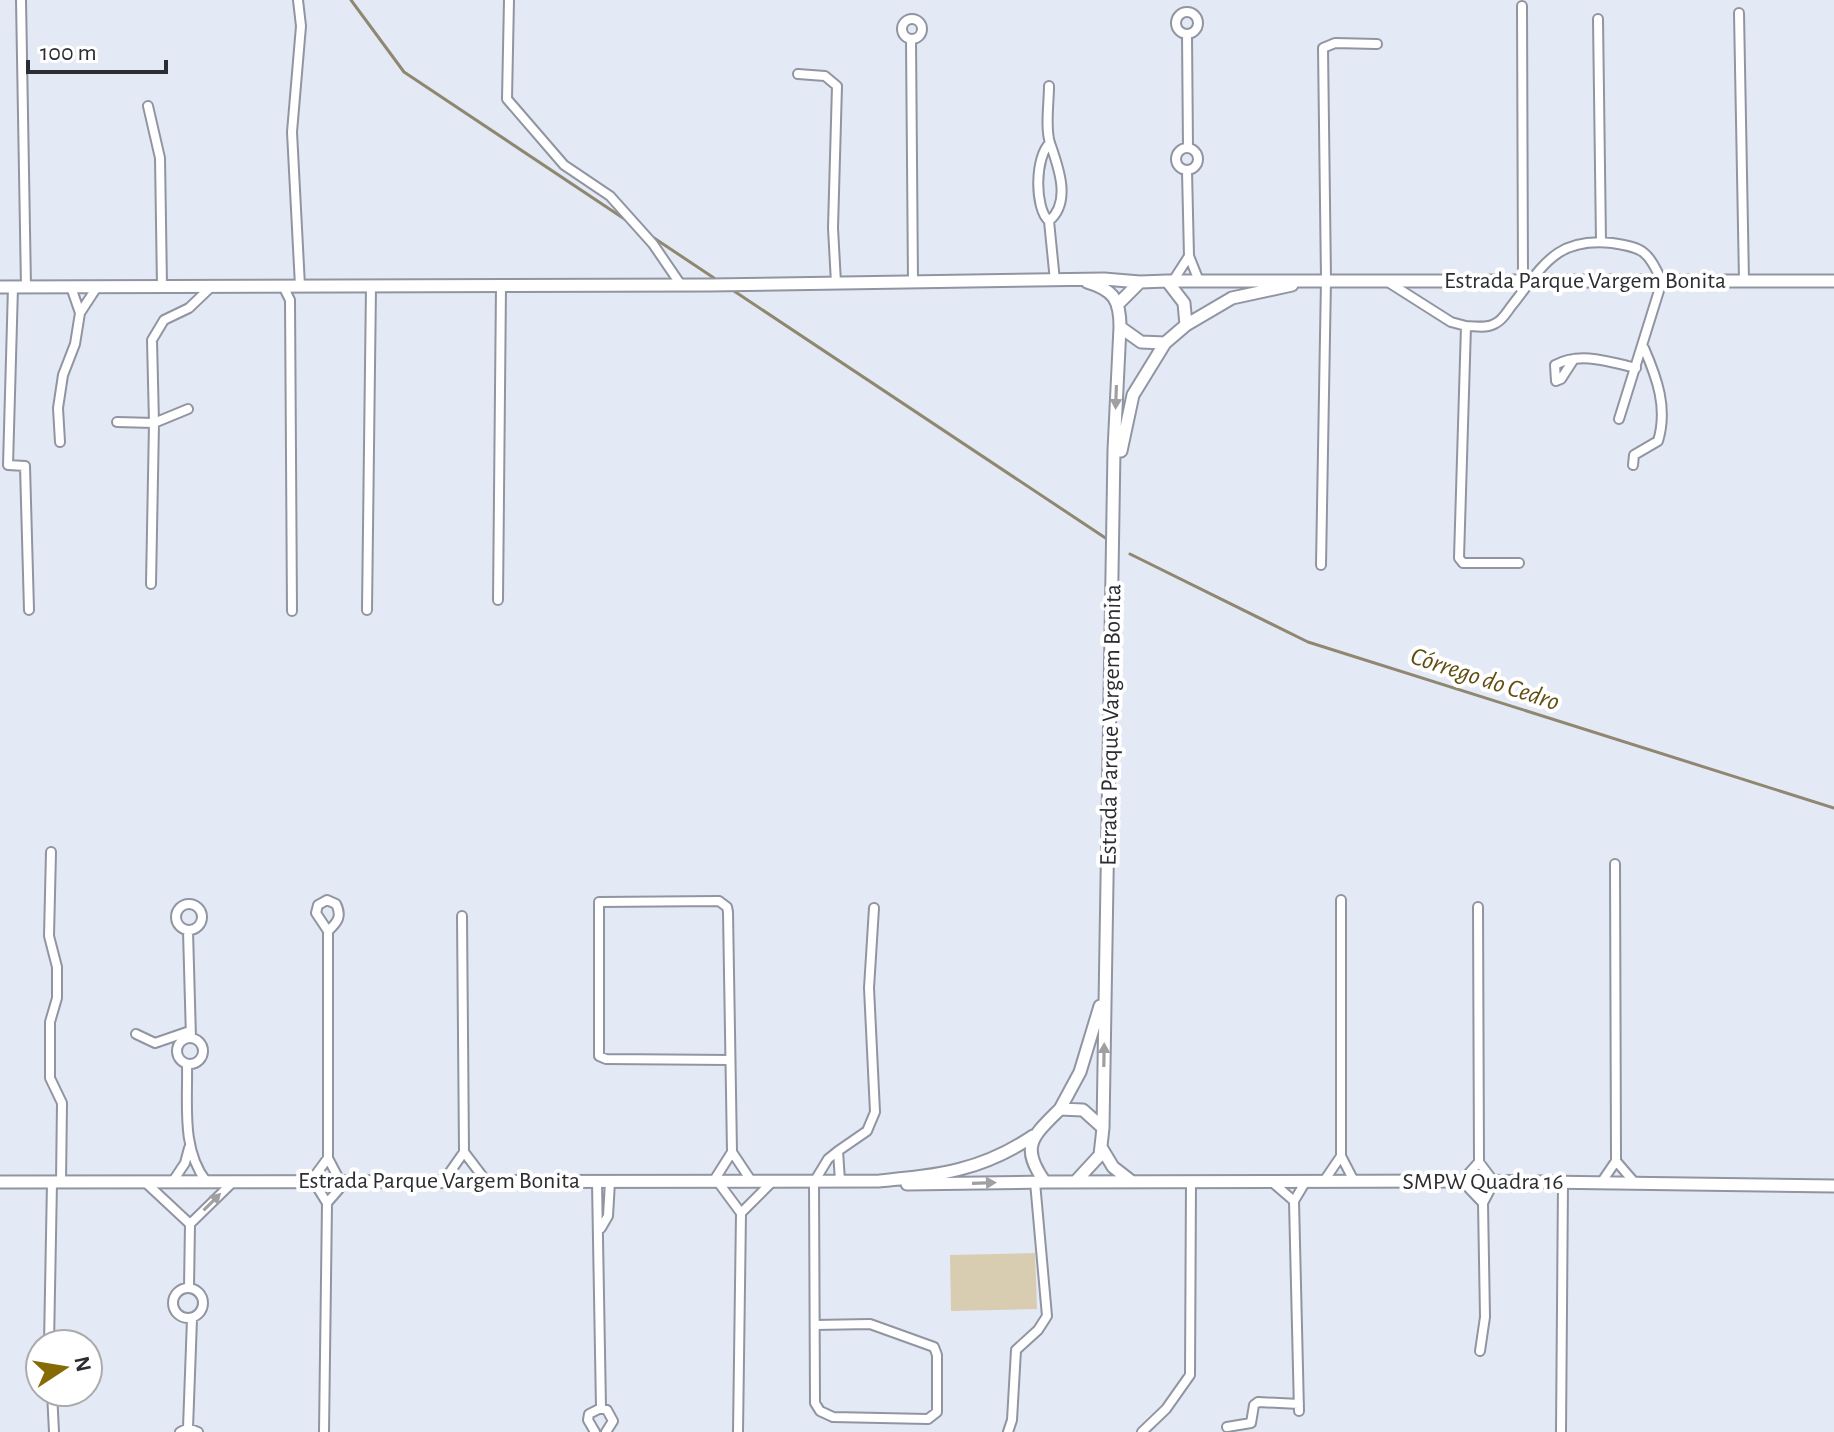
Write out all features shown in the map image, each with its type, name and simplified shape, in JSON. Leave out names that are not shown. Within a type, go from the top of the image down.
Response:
[{"type":"main road","points":[[1083,281],[1105,289],[1120,302]]},
{"type":"main road","points":[[6,287],[1170,281],[1184,303],[1186,325],[1165,343],[1134,339],[1120,327],[1120,302],[1140,282]]},
{"type":"main road","name":"Estrada Parque Vargem Bonita","points":[[1170,281],[1834,281]]},
{"type":"main road","name":"Estrada Parque Vargem Bonita","points":[[1186,325],[1232,298],[1285,285],[1329,282]]},
{"type":"main road","name":"Estrada Parque Vargem Bonita","points":[[1103,1128],[1120,327]]},
{"type":"main road","name":"Estrada Parque Vargem Bonita","points":[[1116,467],[1133,395],[1165,343]]},
{"type":"main road","name":"Estrada Parque Vargem Bonita","points":[[1060,1109],[1080,1072],[1106,982]]},
{"type":"main road","points":[[1060,1109],[1083,1110],[1103,1128],[1095,1164],[1076,1181],[1040,1182],[1032,1160],[1033,1136],[1060,1109]]},
{"type":"main road","name":"Estrada Parque Vargem Bonita","points":[[879,1181],[974,1167],[998,1158],[1033,1136]]},
{"type":"main road","points":[[1101,1147],[1113,1167],[1131,1181]]},
{"type":"main road","name":"SMPW Quadra 16","points":[[1076,1181],[1462,1181],[1834,1186]]},
{"type":"main road","name":"Estrada Parque Vargem Bonita","points":[[0,1182],[1040,1182]]},
{"type":"street","points":[[21,0],[26,287]]},
{"type":"street","points":[[290,300],[302,286],[292,132],[301,26],[298,0]]},
{"type":"street","points":[[509,0],[507,99],[564,165],[610,196],[653,244],[681,285]]},
{"type":"street","points":[[1187,34],[1198,25],[1197,18],[1189,12],[1188,0]]},
{"type":"street","points":[[1522,6],[1526,280]]},
{"type":"street","points":[[1187,34],[1180,31],[1176,24],[1178,16],[1189,12]]},
{"type":"street","points":[[1739,13],[1744,281]]},
{"type":"street","points":[[1598,19],[1601,242]]},
{"type":"street","points":[[1187,34],[1188,148]]},
{"type":"street","points":[[911,39],[913,282]]},
{"type":"street","points":[[1321,565],[1329,282],[1323,48],[1335,43],[1377,44]]},
{"type":"street","points":[[798,74],[825,76],[837,86],[833,216],[836,283]]},
{"type":"street","points":[[1049,86],[1050,143],[1057,156],[1061,190],[1058,211],[1049,221]]},
{"type":"street","points":[[148,106],[160,158],[162,286]]},
{"type":"street","points":[[1050,143],[1042,153],[1040,174],[1042,212],[1049,221],[1055,281]]},
{"type":"street","points":[[1188,148],[1194,150],[1199,159],[1196,166],[1187,171],[1178,166],[1176,159],[1178,152],[1188,148]]},
{"type":"street","points":[[1187,171],[1189,256],[1199,281]]},
{"type":"street","points":[[1388,281],[1451,322],[1484,327],[1498,323],[1526,280],[1561,250],[1578,243],[1601,242],[1635,246],[1648,253],[1662,281],[1654,297],[1643,347],[1619,419]]},
{"type":"street","points":[[1170,281],[1189,256]]},
{"type":"street","points":[[151,584],[154,333],[164,320],[189,308],[212,286]]},
{"type":"street","points":[[283,286],[290,300],[292,611]]},
{"type":"street","points":[[367,610],[371,286]]},
{"type":"street","points":[[498,600],[501,286]]},
{"type":"street","points":[[6,287],[8,465],[25,466],[29,610]]},
{"type":"street","points":[[71,287],[80,313]]},
{"type":"street","points":[[60,442],[59,394],[80,313],[97,287]]},
{"type":"street","points":[[1466,326],[1459,558],[1463,563],[1474,565],[1519,563]]},
{"type":"street","points":[[1633,465],[1634,455],[1658,441],[1662,427],[1661,389],[1643,347]]},
{"type":"street","points":[[1574,359],[1612,361],[1636,368]]},
{"type":"street","points":[[117,422],[154,423],[188,409]]},
{"type":"street","points":[[50,1328],[62,1103],[50,1078],[50,1022],[57,998],[57,967],[49,936],[51,852]]},
{"type":"street","points":[[1601,1183],[1616,1161],[1615,864]]},
{"type":"street","points":[[1341,900],[1341,1156],[1354,1181]]},
{"type":"street","points":[[730,1060],[606,1059],[599,1056],[599,902],[719,901],[725,904],[730,1060],[732,1152],[716,1182],[741,1213],[738,1432]]},
{"type":"street","points":[[1478,907],[1479,1162],[1494,1182],[1483,1203],[1485,1317],[1480,1351]]},
{"type":"street","points":[[815,1325],[875,1325],[934,1347],[937,1355],[937,1412],[928,1419],[833,1417],[824,1414],[815,1403],[814,1182],[828,1159],[867,1131],[875,1112],[869,988],[874,908]]},
{"type":"street","points":[[443,1182],[464,1152],[462,916]]},
{"type":"street","points":[[187,1065],[202,1058],[203,1049],[191,1034],[188,931]]},
{"type":"street","points":[[324,1432],[327,1203],[313,1181],[328,1158],[328,931]]},
{"type":"street","points":[[136,1034],[155,1043],[191,1034]]},
{"type":"street","points":[[187,1065],[180,1061],[178,1045],[191,1034]]},
{"type":"street","points":[[187,1065],[189,1144],[194,1163],[206,1181]]},
{"type":"street","points":[[173,1181],[185,1163],[189,1144]]},
{"type":"street","points":[[838,1151],[840,1181]]},
{"type":"street","points":[[464,1152],[486,1181]]},
{"type":"street","points":[[732,1152],[752,1182]]},
{"type":"street","points":[[1324,1181],[1341,1156]]},
{"type":"street","points":[[327,1203],[343,1181],[328,1158]]},
{"type":"street","points":[[1616,1161],[1635,1183]]},
{"type":"street","points":[[1479,1162],[1462,1181],[1483,1203]]},
{"type":"street","points":[[189,1287],[190,1224],[234,1181]]},
{"type":"street","points":[[1142,1432],[1166,1409],[1190,1375],[1191,1181]]},
{"type":"street","points":[[1227,1427],[1251,1423],[1254,1405],[1258,1402],[1299,1408],[1294,1201],[1306,1181]]},
{"type":"street","points":[[145,1182],[190,1224]]},
{"type":"street","points":[[601,1408],[604,1182]]},
{"type":"street","points":[[741,1213],[772,1182]]},
{"type":"street","points":[[1008,1432],[1012,1420],[1016,1350],[1038,1330],[1047,1316],[1040,1182]]},
{"type":"street","points":[[1272,1182],[1294,1201]]},
{"type":"street","points":[[1561,1432],[1563,1182]]},
{"type":"street","points":[[192,1319],[176,1313],[173,1305],[181,1289],[189,1287],[198,1290],[204,1306],[192,1319],[184,1430],[198,1432]]},
{"type":"street","points":[[53,1408],[54,1432]]},
{"type":"street","points":[[595,1432],[588,1420],[589,1414],[601,1408],[607,1410],[613,1421],[606,1432]]},
{"type":"shaded area","points":[[1035,1253],[1037,1309],[951,1311],[950,1255]]},
{"type":"waterway","points":[[351,0],[404,72],[626,220]]},
{"type":"waterway","points":[[654,238],[714,278]]},
{"type":"waterway","points":[[734,291],[1107,539]]},
{"type":"waterway","name":"Córrego do Cedro","points":[[1130,554],[1308,642],[1834,808]]}]
